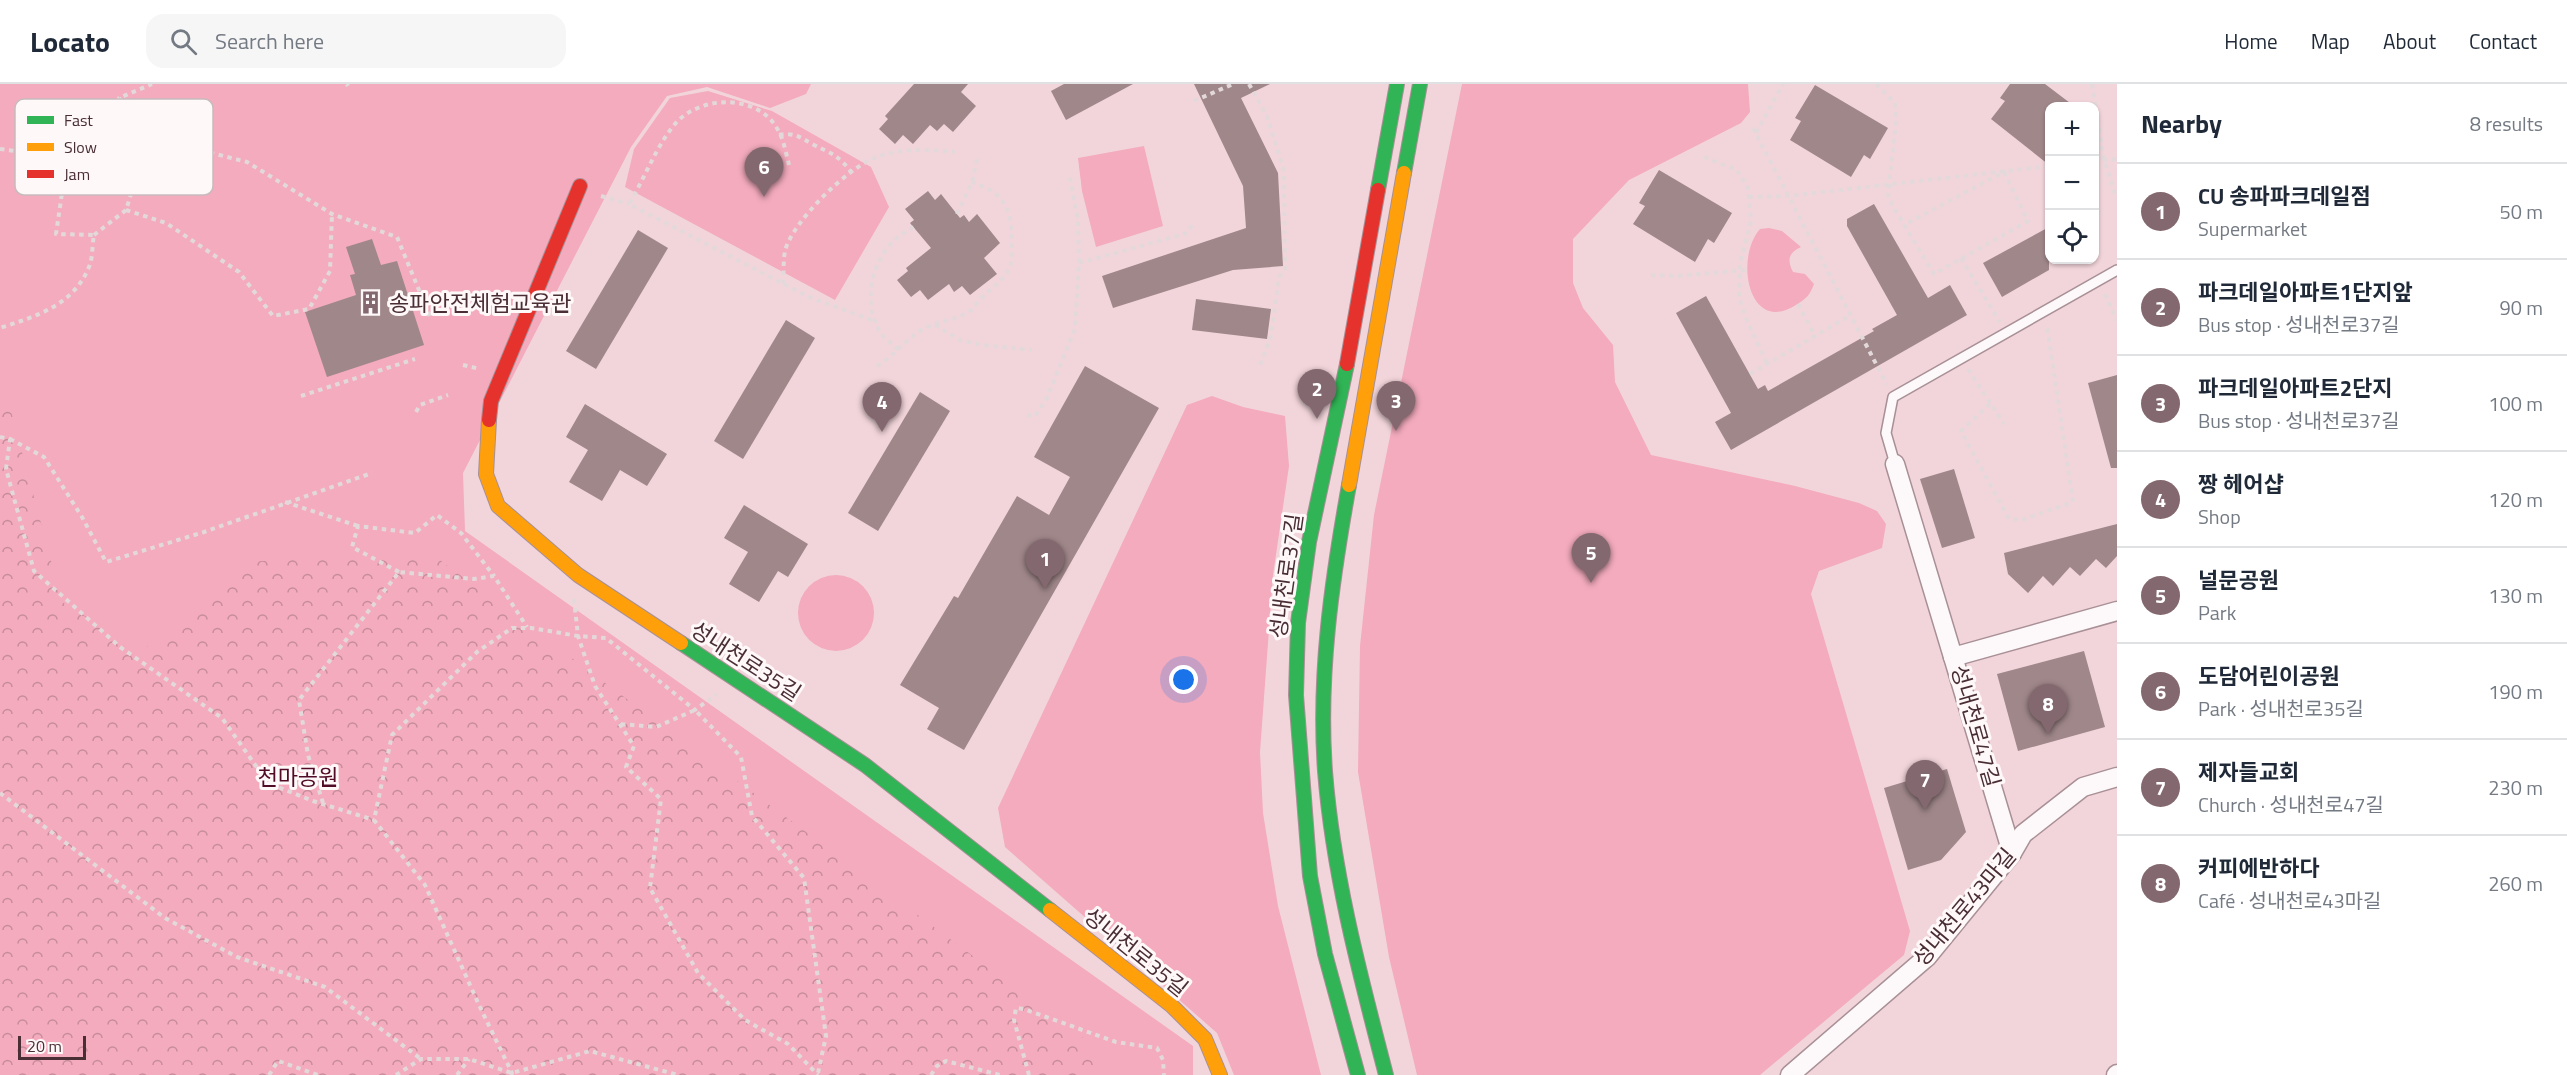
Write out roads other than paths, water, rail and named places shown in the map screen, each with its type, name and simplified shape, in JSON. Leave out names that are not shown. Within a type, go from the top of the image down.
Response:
[{"type":"main road","name":"성내천로37길","points":[[1386,1075],[1357,962],[1340,880],[1328,798],[1324,703],[1331,589],[1420,84]]},
{"type":"main road","name":"성내천로37길","points":[[1358,1075],[1325,954],[1310,876],[1296,695],[1298,623],[1302,582],[1343,379],[1397,85]]},
{"type":"main road","name":"성내천로35길","points":[[579,191],[491,401],[486,474],[498,506],[571,568],[874,772],[1172,1006],[1205,1039],[1220,1075]]},
{"type":"main road","points":[[1343,379],[1368,384]]},
{"type":"street","points":[[1895,465],[1953,657]]},
{"type":"street","name":"성내천로47길","points":[[2012,853],[1953,657],[2117,611]]},
{"type":"street","name":"성내천로43마길","points":[[1790,1075],[1927,957],[2012,853],[2023,834],[2083,787],[2117,777]]},
{"type":"lane","points":[[1895,465],[1886,433],[1893,397],[2117,270]]},
{"type":"place","name":"도담어린이공원","points":[[764,197]]},
{"type":"place","name":"송파안전체험교육관","points":[[371,303]]},
{"type":"place","name":"파크데일아파트1단지앞","points":[[1317,419]]},
{"type":"place","name":"파크데일아파트2단지","points":[[1396,431]]},
{"type":"place","name":"짱 헤어샵","points":[[882,432]]},
{"type":"place","name":"널문공원","points":[[1591,583]]},
{"type":"place","name":"CU 송파파크데일점","points":[[1045,589]]},
{"type":"place","name":"커피에반하다","points":[[2048,734]]},
{"type":"place","name":"제자들교회","points":[[1925,810]]},
{"type":"park label","name":"천마공원","points":[[298,777]]}]
